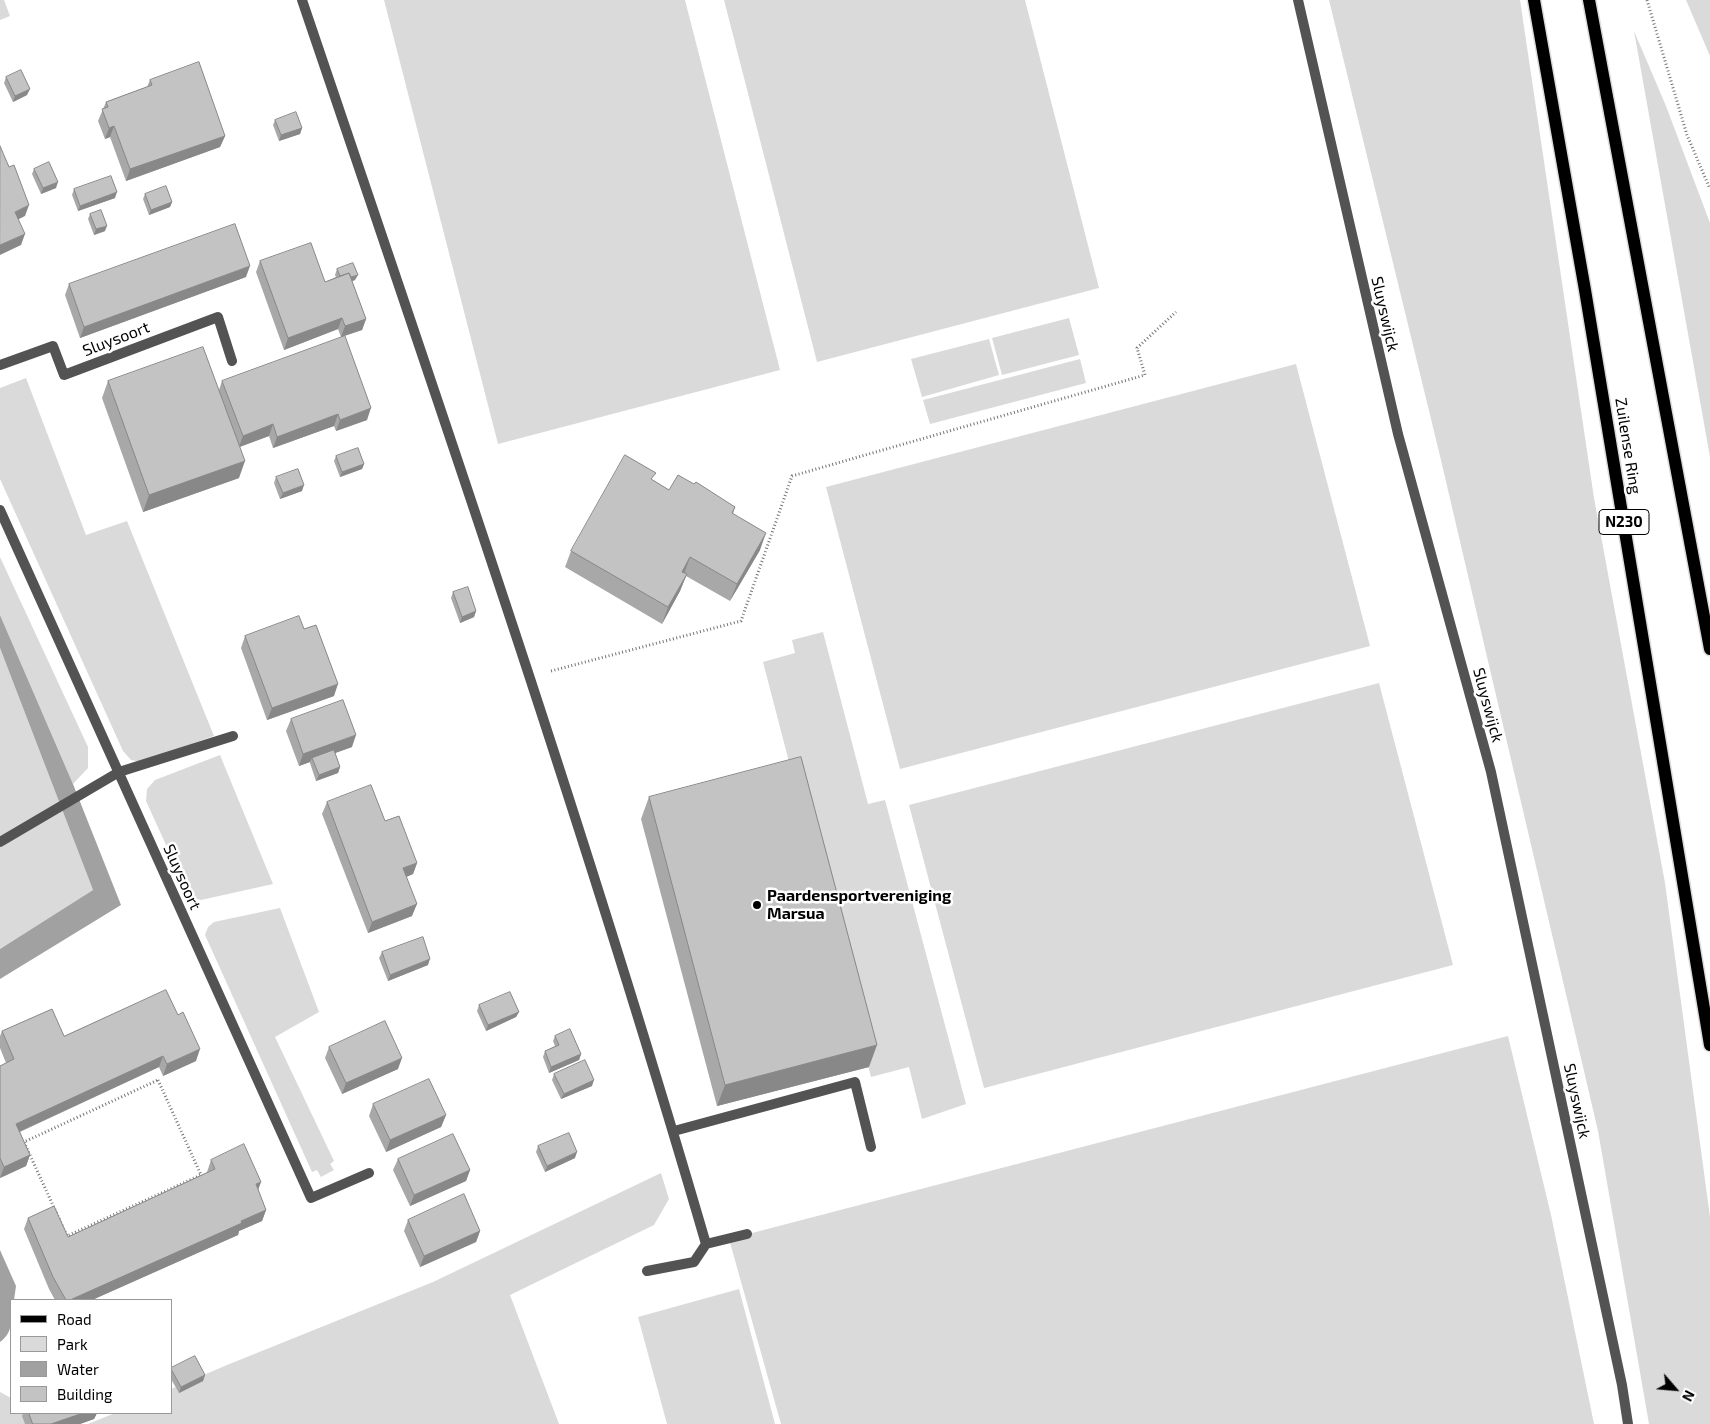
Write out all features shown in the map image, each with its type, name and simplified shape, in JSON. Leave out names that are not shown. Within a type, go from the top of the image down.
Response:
[{"type":"main road","name":"Zuilense Ring","points":[[1534,0],[1585,290],[1710,1045]]},
{"type":"main road","points":[[1589,0],[1710,649]]},
{"type":"street","points":[[302,0],[530,676],[674,1131],[706,1244]]},
{"type":"street","name":"Sluyswijck","points":[[1298,0],[1398,434],[1491,772],[1622,1386],[1628,1424]]},
{"type":"street","name":"Sluysoort","points":[[0,365],[53,346],[64,375],[218,317],[232,360]]},
{"type":"street","name":"Sluysoort","points":[[0,510],[311,1198],[369,1173]]},
{"type":"street","points":[[0,842],[119,772],[233,736]]},
{"type":"street","points":[[674,1131],[856,1082],[871,1147]]},
{"type":"street","points":[[647,1271],[694,1262],[706,1244],[747,1234]]},
{"type":"path","points":[[1647,0],[1687,135],[1710,189]]},
{"type":"path","points":[[530,676],[741,622],[792,476],[1145,376],[1137,348],[1176,312]]},
{"type":"path","points":[[158,1080],[202,1175],[67,1236],[45,1187],[24,1142],[158,1080]]},
{"type":"path","points":[[45,1187],[52,1184]]},
{"type":"green space","points":[[0,0],[4,0],[10,16],[0,20]]},
{"type":"green space","points":[[384,0],[685,0],[780,370],[498,444]]},
{"type":"green space","points":[[724,0],[1025,0],[1099,288],[817,362]]},
{"type":"green space","points":[[1329,0],[1520,0],[1594,498],[1665,883],[1710,1217],[1710,1424],[1649,1424],[1598,1131],[1440,456]]},
{"type":"green space","points":[[1686,0],[1710,0],[1710,56]]},
{"type":"green space","points":[[1634,31],[1666,106],[1710,223],[1710,457]]},
{"type":"green space","points":[[1069,318],[1079,355],[1002,375],[992,338]]},
{"type":"green space","points":[[989,339],[999,375],[922,397],[911,359]]},
{"type":"green space","points":[[1080,359],[1086,383],[930,424],[923,400]]},
{"type":"green space","points":[[1296,364],[1370,646],[900,769],[826,487]]},
{"type":"green space","points":[[26,378],[86,535],[127,521],[214,736],[141,762],[131,760],[123,751],[0,479],[0,388]]},
{"type":"green space","points":[[0,557],[88,747],[88,768],[73,784],[0,615]]},
{"type":"green space","points":[[823,632],[868,804],[885,800],[966,1104],[922,1119],[909,1067],[871,1077],[763,662],[795,653],[792,640]]},
{"type":"green space","points":[[0,648],[93,890],[0,949]]},
{"type":"green space","points":[[1379,683],[1453,965],[984,1088],[909,805]]},
{"type":"green space","points":[[220,755],[273,884],[201,900],[193,898],[188,893],[146,801],[147,789],[155,780]]},
{"type":"green space","points":[[280,908],[319,1012],[275,1037],[334,1161],[330,1164],[334,1170],[321,1177],[317,1170],[312,1172],[205,935],[208,927],[214,922]]},
{"type":"green space","points":[[1508,1036],[1551,1215],[1594,1424],[781,1424],[729,1239]]},
{"type":"green space","points":[[661,1173],[669,1199],[654,1225],[510,1295],[559,1424],[88,1424],[113,1414],[172,1414],[172,1389],[433,1282]]},
{"type":"green space","points":[[739,1289],[775,1424],[667,1424],[638,1317]]},
{"type":"green space","points":[[0,1392],[10,1397],[10,1414],[38,1414],[55,1424],[0,1424]]},
{"type":"water","points":[[0,615],[73,784],[121,905],[0,979],[0,949],[93,890],[0,648]]},
{"type":"water","points":[[0,1250],[16,1286],[14,1299],[10,1299],[10,1328],[5,1338],[0,1342]]},
{"type":"building","points":[[199,62],[225,136],[130,169],[114,126],[109,128],[102,109],[108,107],[106,102],[152,85],[150,80]]},
{"type":"building","points":[[21,70],[30,89],[15,96],[6,77]]},
{"type":"building","points":[[296,112],[302,128],[281,135],[275,120]]},
{"type":"building","points":[[0,146],[9,167],[14,165],[29,205],[15,212],[25,234],[0,245]]},
{"type":"building","points":[[49,162],[58,182],[43,188],[34,169]]},
{"type":"building","points":[[111,176],[117,192],[80,206],[74,189]]},
{"type":"building","points":[[166,186],[172,202],[151,210],[145,194]]},
{"type":"building","points":[[101,210],[107,226],[96,229],[90,214]]},
{"type":"building","points":[[235,224],[250,266],[84,327],[69,284]]},
{"type":"building","points":[[311,243],[325,282],[349,273],[366,319],[345,326],[342,318],[288,338],[260,261]]},
{"type":"building","points":[[353,263],[358,275],[351,277],[349,273],[340,276],[337,269]]},
{"type":"building","points":[[345,336],[371,408],[340,420],[338,414],[277,437],[273,424],[243,436],[222,381]]},
{"type":"building","points":[[203,347],[245,461],[149,495],[108,381]]},
{"type":"building","points":[[358,448],[364,464],[342,472],[336,456]]},
{"type":"building","points":[[625,455],[656,473],[651,479],[669,490],[678,475],[694,484],[696,482],[735,507],[732,513],[766,533],[737,584],[690,557],[682,572],[687,574],[668,607],[571,551]]},
{"type":"building","points":[[298,469],[304,485],[283,493],[276,477]]},
{"type":"building","points":[[468,587],[476,611],[462,617],[453,592]]},
{"type":"building","points":[[299,616],[304,629],[316,625],[338,684],[272,708],[245,636]]},
{"type":"building","points":[[343,700],[356,735],[303,754],[291,719]]},
{"type":"building","points":[[334,750],[340,767],[319,775],[312,758]]},
{"type":"building","points":[[801,757],[877,1045],[725,1085],[649,797]]},
{"type":"building","points":[[371,785],[385,821],[399,816],[417,863],[403,868],[417,904],[372,922],[327,802]]},
{"type":"building","points":[[423,937],[430,959],[390,975],[382,952]]},
{"type":"building","points":[[166,990],[178,1015],[183,1012],[200,1049],[167,1064],[163,1056],[16,1124],[30,1155],[4,1167],[0,1158],[0,1066],[14,1059],[2,1031],[52,1009],[64,1036]]},
{"type":"building","points":[[510,992],[519,1012],[488,1025],[479,1005]]},
{"type":"building","points":[[385,1021],[402,1058],[346,1083],[329,1047]]},
{"type":"building","points":[[570,1029],[581,1054],[551,1067],[545,1051],[559,1045],[555,1036]]},
{"type":"building","points":[[585,1060],[594,1080],[564,1094],[554,1074]]},
{"type":"building","points":[[429,1079],[446,1115],[390,1140],[373,1104]]},
{"type":"building","points":[[569,1133],[577,1152],[547,1166],[538,1146]]},
{"type":"building","points":[[453,1134],[470,1170],[414,1195],[398,1159]]},
{"type":"building","points":[[244,1144],[261,1182],[256,1184],[266,1210],[241,1221],[242,1223],[72,1299],[65,1299],[53,1277],[28,1218],[54,1206],[68,1237],[215,1169],[211,1160]]},
{"type":"building","points":[[464,1194],[480,1231],[424,1256],[408,1220]]},
{"type":"building","points":[[195,1356],[205,1375],[181,1387],[172,1368]]},
{"type":"building","points":[[29,1414],[80,1414],[51,1424],[33,1424]]},
{"type":"place","name":"Paardensportvereniging Marsua","points":[[757,905]]}]
